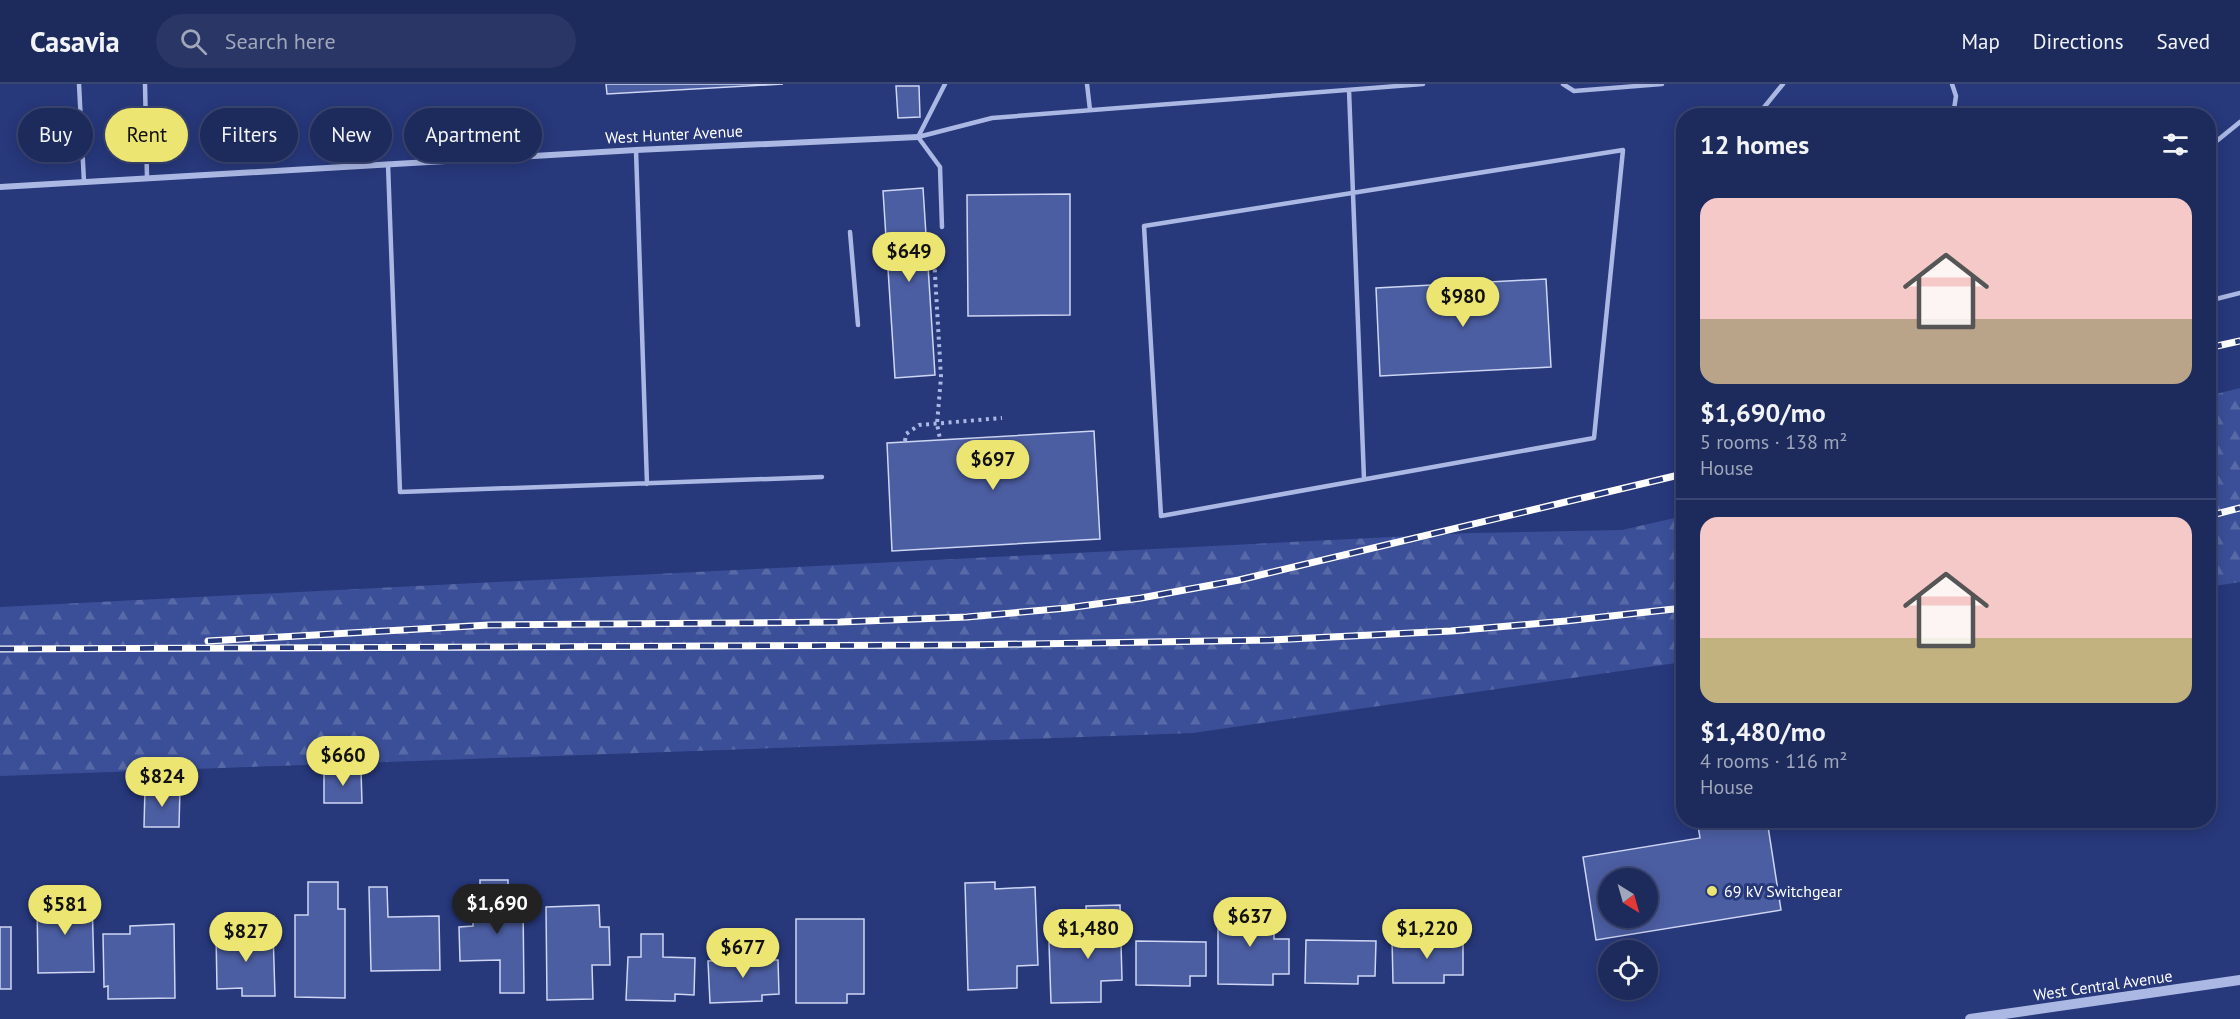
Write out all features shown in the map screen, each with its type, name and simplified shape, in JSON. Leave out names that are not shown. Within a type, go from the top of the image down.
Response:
[{"type":"street","name":"West Hunter Avenue","points":[[0,187],[636,150],[918,137]]},
{"type":"street","name":"West Central Avenue","points":[[1970,1019],[2240,980]]},
{"type":"lane","points":[[79,84],[84,182]]},
{"type":"lane","points":[[145,84],[147,178]]},
{"type":"lane","points":[[918,137],[945,84]]},
{"type":"lane","points":[[1087,84],[1090,110]]},
{"type":"lane","points":[[918,137],[992,118],[1424,84]]},
{"type":"lane","points":[[1563,84],[1574,91],[1662,84]]},
{"type":"lane","points":[[1764,108],[1783,84]]},
{"type":"lane","points":[[1952,84],[1956,96],[1954,108]]},
{"type":"lane","points":[[1349,90],[1364,479]]},
{"type":"lane","points":[[2216,142],[2240,122]]},
{"type":"lane","points":[[918,137],[940,167],[942,227]]},
{"type":"lane","points":[[636,150],[646,484]]},
{"type":"lane","points":[[1623,150],[1594,438],[1364,479],[1161,516],[1144,226],[1623,150]]},
{"type":"lane","points":[[388,164],[400,492],[822,477]]},
{"type":"lane","points":[[850,232],[858,325]]},
{"type":"lane","points":[[2216,299],[2240,293]]},
{"type":"path","points":[[940,439],[937,424],[941,377],[934,256],[942,227]]},
{"type":"path","points":[[905,441],[906,434],[919,425],[1002,418]]},
{"type":"green space","points":[[2240,388],[2240,582],[2216,586],[2216,394]]},
{"type":"green space","points":[[1676,518],[1676,663],[1193,733],[0,776],[0,607],[1471,533],[1622,530]]},
{"type":"building","points":[[606,84],[783,84],[607,94]]},
{"type":"building","points":[[896,86],[919,86],[920,117],[898,118]]},
{"type":"building","points":[[923,188],[935,375],[895,378],[883,191]]},
{"type":"building","points":[[1070,194],[1070,315],[968,316],[967,195]]},
{"type":"building","points":[[1546,279],[1551,367],[1380,376],[1376,288]]},
{"type":"building","points":[[1094,431],[1100,539],[892,551],[887,443]]},
{"type":"building","points":[[361,770],[362,803],[324,803],[324,771]]},
{"type":"building","points":[[145,788],[180,788],[179,827],[144,827]]},
{"type":"building","name":"69 kV Switchgear","points":[[1698,828],[1768,828],[1781,910],[1596,940],[1583,857],[1700,838]]},
{"type":"building","points":[[480,880],[508,880],[508,904],[523,904],[524,993],[500,993],[500,960],[460,961],[459,927],[473,926],[473,905],[480,905]]},
{"type":"building","points":[[308,882],[338,882],[338,909],[345,909],[345,998],[295,997],[295,915],[308,915]]},
{"type":"building","points":[[995,882],[995,889],[1035,887],[1038,965],[1017,966],[1017,988],[968,990],[965,883]]},
{"type":"building","points":[[369,887],[387,887],[388,917],[439,916],[440,970],[371,971]]},
{"type":"building","points":[[92,898],[94,972],[38,973],[37,900]]},
{"type":"building","points":[[599,905],[600,927],[609,927],[610,965],[592,965],[593,999],[547,1000],[546,907]]},
{"type":"building","points":[[1120,905],[1122,980],[1101,981],[1101,1002],[1051,1003],[1049,943],[1079,942],[1080,947],[1100,947],[1099,929],[1087,929],[1086,906]]},
{"type":"building","points":[[1218,910],[1274,910],[1274,939],[1289,939],[1289,974],[1273,974],[1273,985],[1218,984]]},
{"type":"building","points":[[796,919],[864,919],[864,994],[847,994],[847,1003],[796,1003]]},
{"type":"building","points":[[174,924],[175,998],[108,999],[108,986],[104,987],[103,934],[130,934],[130,926]]},
{"type":"building","points":[[0,927],[11,927],[11,989],[0,989]]},
{"type":"building","points":[[273,931],[275,996],[242,996],[242,988],[217,989],[216,933]]},
{"type":"building","points":[[641,934],[663,934],[663,957],[695,958],[694,995],[675,994],[675,1001],[626,1000],[628,957],[641,957]]},
{"type":"building","points":[[1463,938],[1463,975],[1444,975],[1444,983],[1393,983],[1392,939]]},
{"type":"building","points":[[1306,940],[1376,941],[1375,976],[1358,976],[1358,984],[1305,983]]},
{"type":"building","points":[[1136,941],[1206,942],[1206,976],[1190,976],[1190,986],[1136,985]]},
{"type":"building","points":[[759,953],[763,960],[778,960],[779,994],[762,995],[762,1001],[710,1003],[708,961],[738,960],[743,954]]},
{"type":"railway","points":[[2216,346],[2240,341]]},
{"type":"railway","points":[[208,641],[489,625],[840,622],[967,617],[1067,608],[1141,598],[1239,580],[1676,476]]},
{"type":"railway","points":[[2216,514],[2240,508]]},
{"type":"railway","points":[[0,649],[964,645],[1271,640],[1451,631],[1676,609]]},
{"type":"place","name":"69 kV Switchgear","points":[[1712,891]]}]
